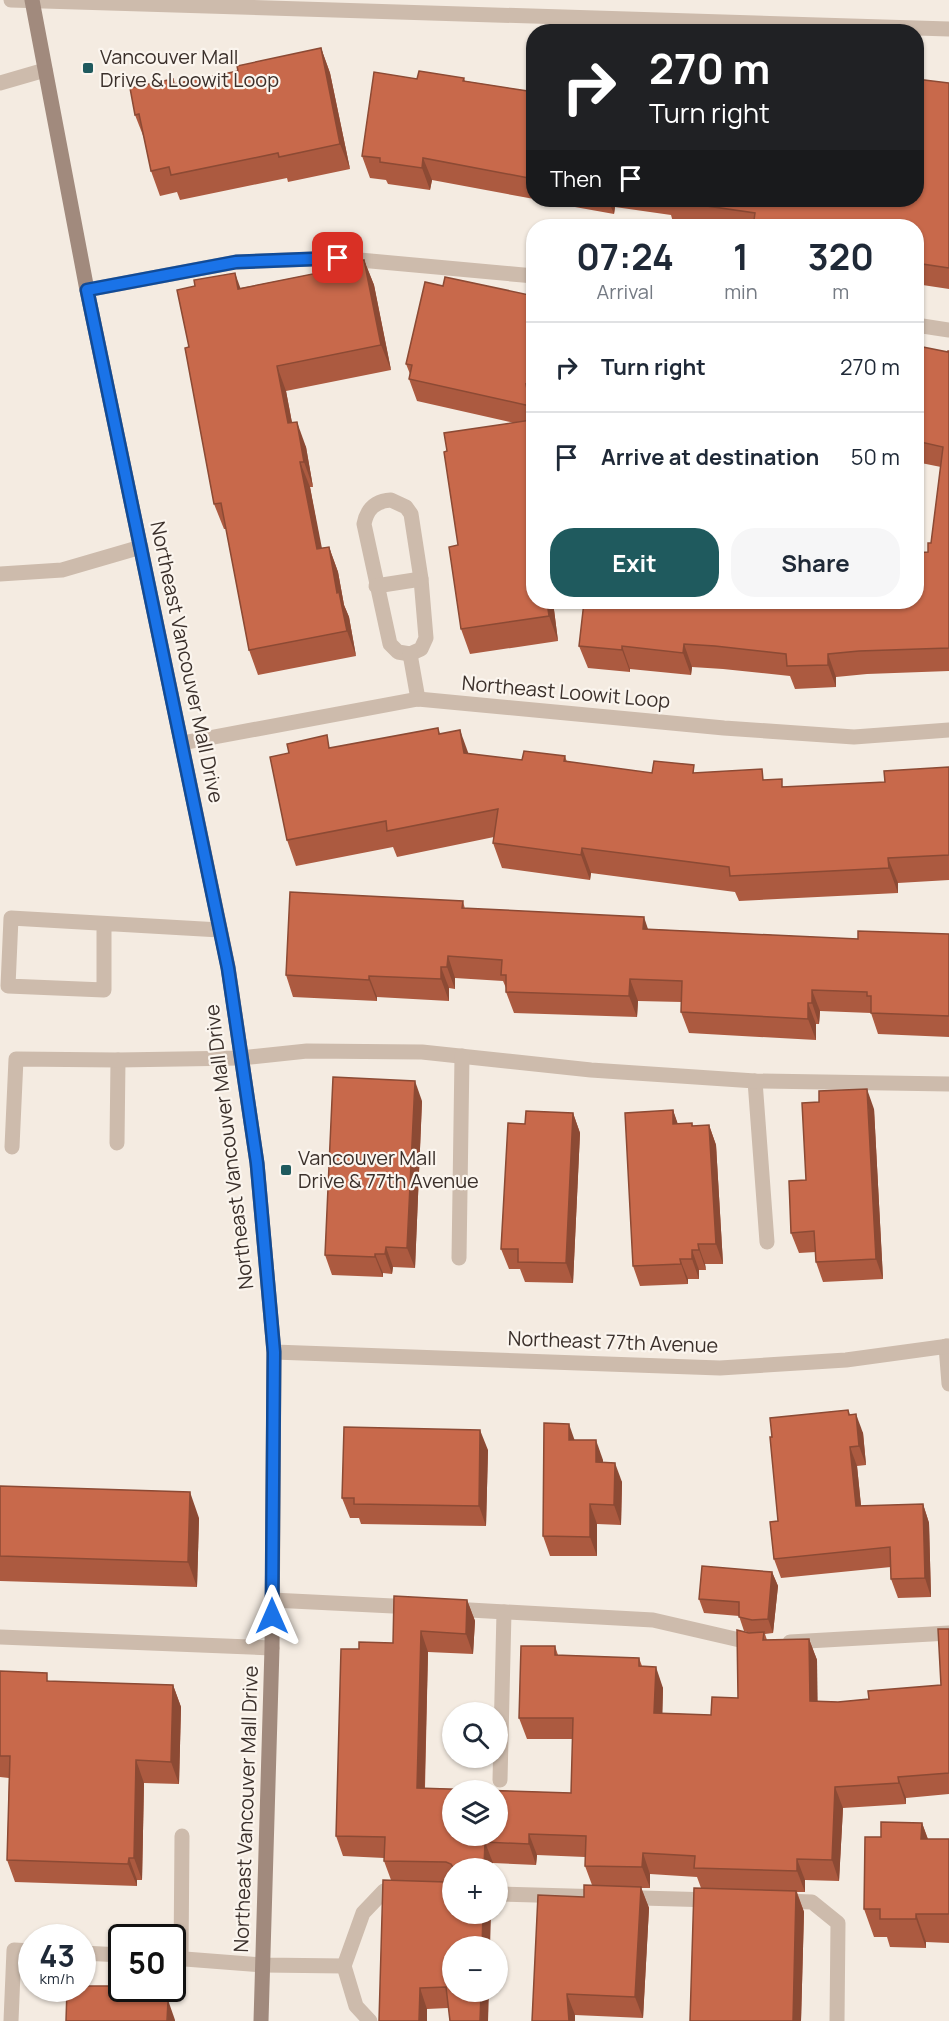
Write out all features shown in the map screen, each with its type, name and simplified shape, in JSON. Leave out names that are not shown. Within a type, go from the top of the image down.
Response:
[{"type":"main road","name":"Northeast Vancouver Mall Drive","points":[[32,1],[87,290],[220,930],[257,1163],[274,1352],[272,1648],[261,2021]]},
{"type":"street","points":[[11,0],[785,24]]},
{"type":"street","points":[[924,28],[949,29]]},
{"type":"street","points":[[0,83],[45,70]]},
{"type":"street","points":[[87,290],[236,262],[338,258],[526,275]]},
{"type":"street","points":[[924,326],[949,330]]},
{"type":"street","points":[[383,501],[399,503],[411,514],[422,579],[426,638],[421,649],[410,654],[398,652],[390,644],[376,586],[364,524],[370,509],[383,501]]},
{"type":"street","points":[[0,574],[62,570],[141,547]]},
{"type":"street","points":[[376,586],[422,579]]},
{"type":"street","points":[[410,654],[418,699]]},
{"type":"street","name":"Northeast Loowit Loop","points":[[182,743],[418,699],[724,728],[854,737],[949,730]]},
{"type":"street","points":[[104,924],[104,990],[8,986],[10,918],[220,930]]},
{"type":"street","points":[[12,1147],[16,1059],[242,1058],[307,1051],[422,1052],[591,1070],[755,1081],[949,1084]]},
{"type":"street","points":[[459,1258],[462,1056]]},
{"type":"street","points":[[117,1143],[118,1060]]},
{"type":"street","points":[[755,1081],[767,1242]]},
{"type":"street","points":[[948,1346],[949,1384]]},
{"type":"street","name":"Northeast 77th Avenue","points":[[274,1352],[720,1368],[846,1360],[948,1346]]},
{"type":"street","points":[[272,1600],[653,1620],[756,1644],[949,1633]]},
{"type":"street","points":[[500,1780],[504,1612]]},
{"type":"street","points":[[0,1637],[272,1648]]},
{"type":"street","points":[[178,1924],[182,1836]]},
{"type":"street","points":[[370,2021],[356,2006],[345,1966],[363,1913],[384,1891],[418,1892]]},
{"type":"street","points":[[508,1894],[731,1900]]},
{"type":"street","points":[[766,1901],[812,1902],[838,1923],[837,2021]]},
{"type":"street","points":[[11,2021],[14,1950],[18,1950]]},
{"type":"street","points":[[186,1959],[263,1965],[345,1966]]},
{"type":"building","points":[[321,48],[340,144],[279,157],[278,153],[171,175],[169,167],[151,171],[139,114],[135,115],[130,88],[173,79],[174,84],[238,71],[237,66]]},
{"type":"building","points":[[419,71],[464,78],[463,81],[526,91],[526,177],[423,158],[422,168],[380,162],[380,158],[362,156],[374,72],[417,79]]},
{"type":"building","points":[[924,80],[949,83],[949,268],[924,264],[924,219],[754,219],[755,213],[713,207],[924,207]]},
{"type":"building","points":[[364,260],[381,345],[277,366],[288,423],[297,422],[304,462],[300,462],[317,549],[329,547],[337,593],[339,592],[347,631],[249,650],[221,503],[214,504],[185,348],[189,347],[177,290],[195,286],[194,280],[235,273],[238,289],[323,272],[323,268]]},
{"type":"building","points":[[445,277],[526,294],[526,405],[409,379],[412,365],[406,364],[425,282],[443,286]]},
{"type":"building","points":[[924,347],[949,351],[949,648],[828,654],[828,665],[787,666],[786,654],[715,646],[684,644],[683,653],[622,646],[622,650],[579,646],[583,609],[924,609],[924,552],[928,552],[928,543],[931,543],[943,447],[924,443]]},
{"type":"building","points":[[526,421],[526,609],[548,609],[549,616],[461,629],[449,547],[458,545],[444,452],[447,451],[444,433]]},
{"type":"building","points":[[438,728],[439,734],[460,730],[464,753],[522,760],[524,751],[565,756],[564,761],[652,773],[654,761],[694,765],[693,773],[762,769],[763,780],[782,779],[782,787],[885,782],[884,771],[949,767],[949,855],[888,858],[889,868],[730,876],[729,867],[582,848],[581,855],[493,843],[498,809],[387,831],[386,821],[287,840],[270,757],[289,753],[287,744],[327,735],[329,748]]},
{"type":"building","points":[[290,892],[463,901],[462,908],[644,917],[643,929],[858,939],[858,931],[949,934],[949,1016],[871,1013],[871,996],[867,996],[867,992],[812,990],[812,1003],[808,1003],[808,1019],[681,1012],[682,981],[630,979],[629,996],[506,992],[506,975],[501,975],[502,960],[448,956],[447,967],[441,967],[441,979],[369,976],[369,980],[286,975]]},
{"type":"building","points":[[333,1077],[415,1081],[407,1248],[386,1247],[385,1254],[375,1254],[375,1257],[325,1255]]},
{"type":"building","points":[[867,1089],[876,1259],[816,1262],[814,1231],[791,1233],[789,1181],[806,1180],[802,1103],[819,1102],[819,1091]]},
{"type":"building","points":[[673,1110],[673,1124],[709,1125],[716,1244],[698,1244],[699,1250],[692,1250],[692,1259],[680,1259],[681,1264],[633,1266],[625,1113]]},
{"type":"building","points":[[526,1111],[573,1113],[566,1263],[518,1262],[518,1249],[501,1249],[508,1123],[525,1124]]},
{"type":"building","points":[[848,1410],[849,1415],[856,1414],[859,1446],[850,1447],[856,1506],[923,1504],[925,1578],[891,1579],[890,1547],[774,1559],[770,1522],[778,1521],[770,1418]]},
{"type":"building","points":[[544,1423],[569,1424],[569,1440],[596,1440],[596,1462],[615,1463],[614,1505],[590,1504],[590,1537],[543,1536]]},
{"type":"building","points":[[344,1427],[480,1430],[479,1506],[354,1504],[354,1498],[342,1498]]},
{"type":"building","points":[[0,1486],[190,1492],[188,1562],[0,1556]]},
{"type":"building","points":[[702,1566],[772,1572],[768,1619],[752,1620],[739,1617],[739,1602],[699,1599]]},
{"type":"building","points":[[394,1596],[467,1600],[466,1634],[421,1631],[417,1788],[442,1789],[442,1846],[485,1846],[484,1858],[442,1858],[442,1862],[384,1861],[385,1837],[336,1836],[341,1649],[359,1649],[359,1642],[393,1643]]},
{"type":"building","points":[[938,1629],[949,1629],[949,1773],[898,1777],[899,1783],[835,1787],[832,1860],[797,1859],[797,1871],[694,1868],[695,1856],[643,1853],[642,1867],[585,1866],[586,1836],[529,1834],[529,1844],[508,1843],[508,1791],[571,1793],[573,1718],[519,1718],[521,1646],[555,1646],[555,1655],[639,1658],[639,1666],[656,1667],[654,1713],[711,1715],[712,1697],[738,1698],[737,1630],[749,1633],[764,1632],[763,1640],[809,1639],[810,1701],[838,1702],[869,1699],[868,1691],[941,1685]]},
{"type":"building","points":[[0,1671],[47,1673],[47,1681],[173,1685],[171,1762],[136,1760],[134,1858],[129,1858],[128,1864],[7,1860],[10,1756],[0,1756]]},
{"type":"building","points":[[881,1822],[922,1823],[921,1839],[949,1839],[949,1914],[916,1914],[916,1919],[880,1919],[880,1909],[864,1909],[865,1837],[881,1837]]},
{"type":"building","points":[[383,1880],[442,1882],[442,1924],[483,1924],[482,1936],[442,1936],[442,1987],[420,1988],[419,2021],[379,2021]]},
{"type":"building","points":[[584,1885],[641,1887],[635,1997],[567,1994],[569,2021],[532,2021],[538,1895],[584,1897]]},
{"type":"building","points":[[694,1888],[796,1891],[793,2021],[690,2021]]},
{"type":"building","points":[[96,1986],[108,1986],[108,2002],[168,2002],[167,2021],[66,2021],[67,2002],[96,2002]]},
{"type":"building","points":[[448,2002],[481,2002],[480,2021],[450,2021]]},
{"type":"place","name":"Vancouver Mall Drive & Loowit Loop","points":[[88,68]]},
{"type":"place","name":"Vancouver Mall Drive & 77th Avenue","points":[[286,1170]]},
{"type":"route","points":[[272,1616],[274,1352],[257,1163],[228,968],[87,290],[236,262],[338,258]]}]
